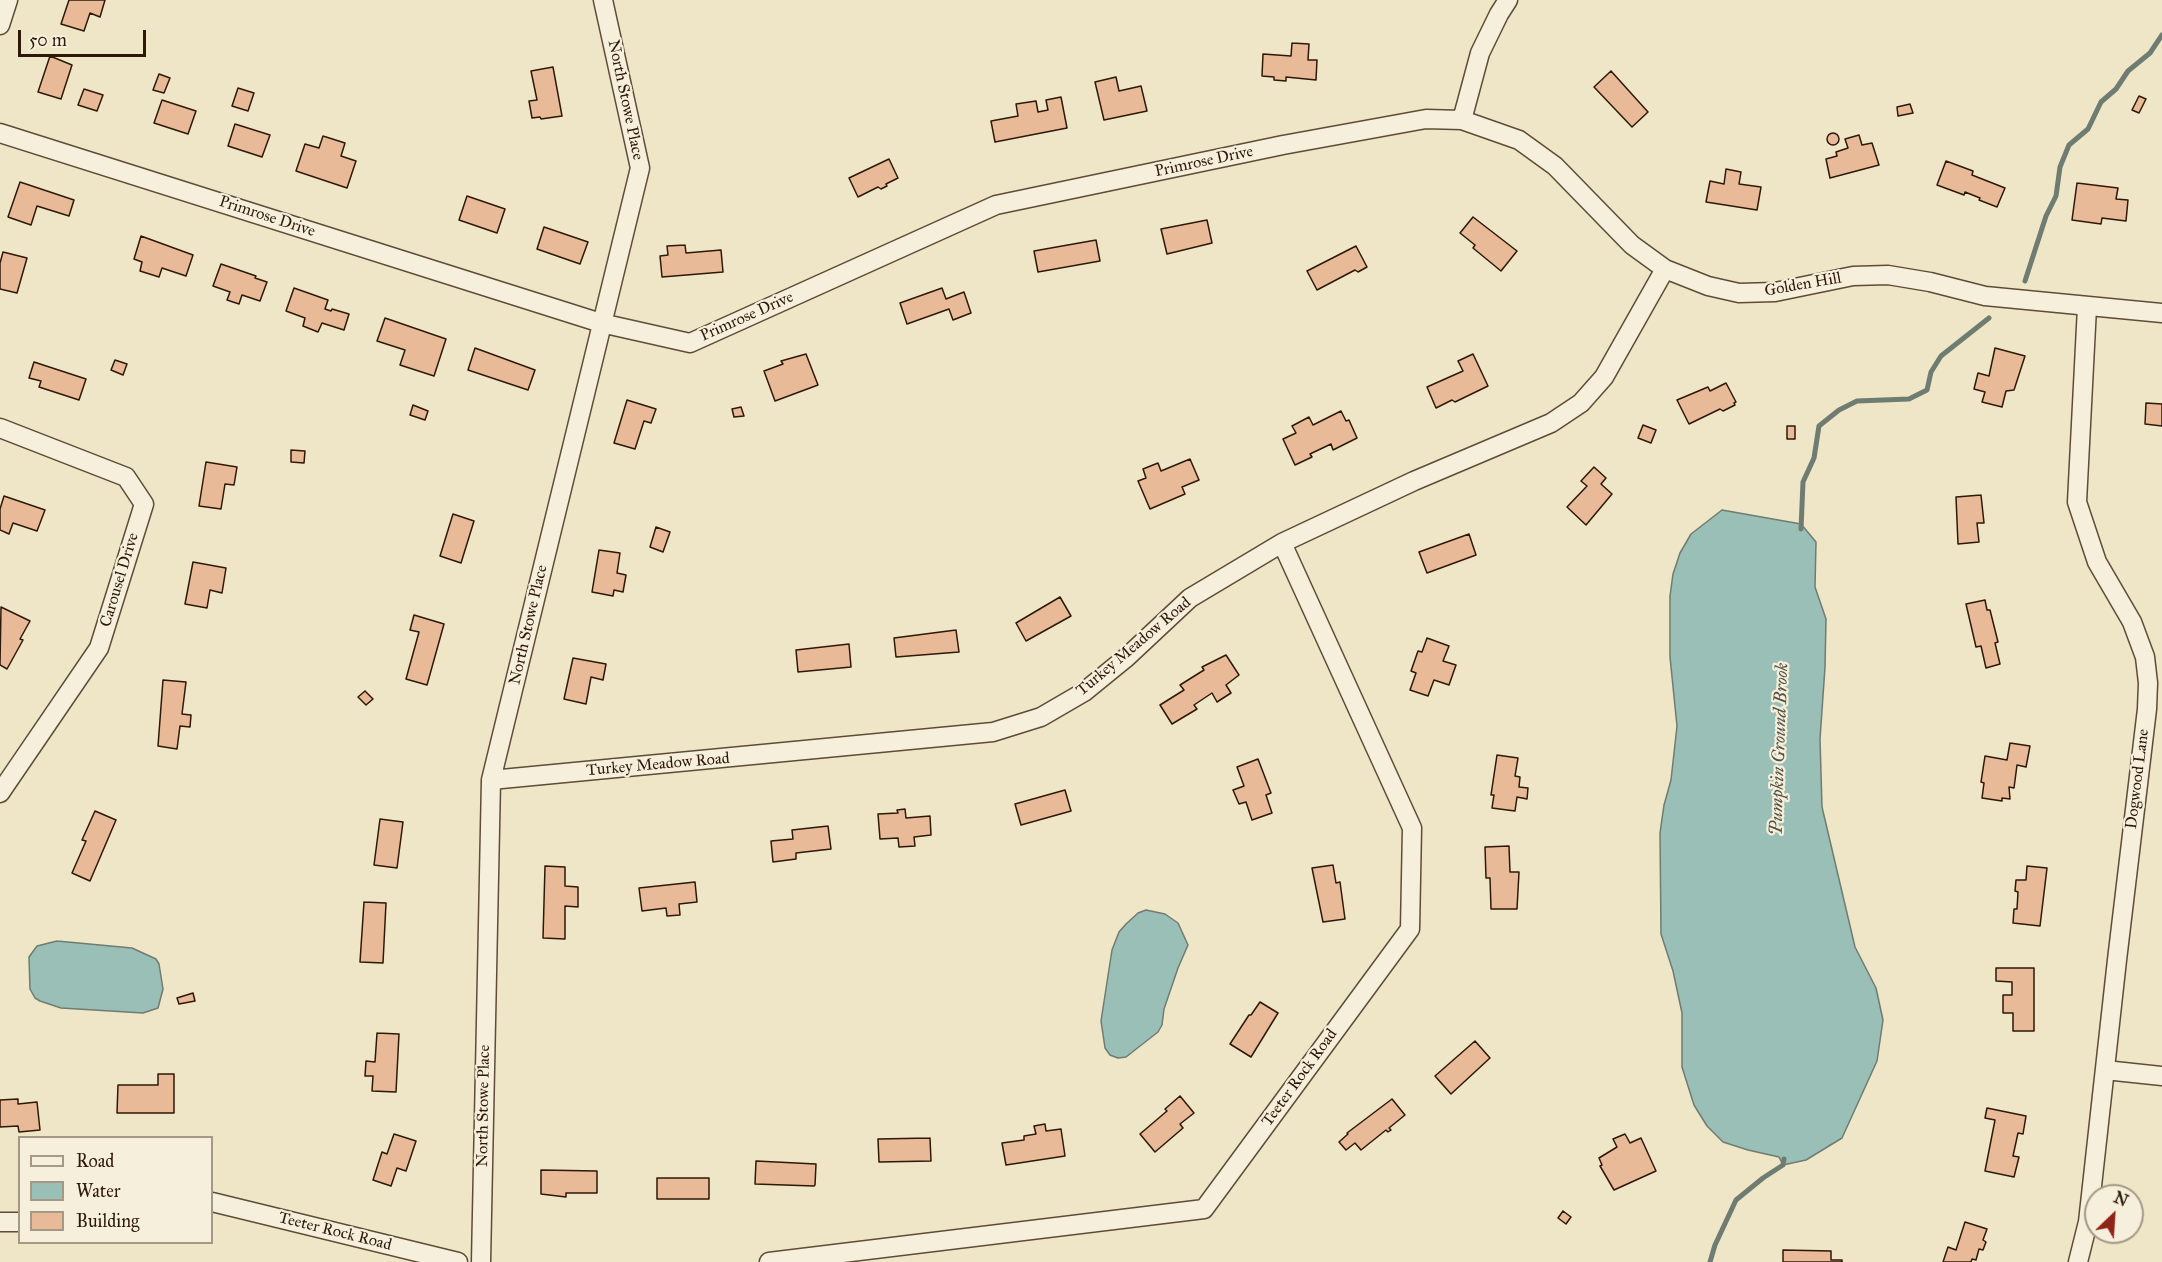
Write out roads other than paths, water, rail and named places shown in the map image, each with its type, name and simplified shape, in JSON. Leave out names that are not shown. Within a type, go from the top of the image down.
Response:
[{"type":"street","points":[[0,26],[8,0]]},
{"type":"street","name":"North Stowe Place","points":[[481,1262],[491,780],[640,168],[603,0]]},
{"type":"street","points":[[1462,120],[1480,52],[1498,14],[1508,0]]},
{"type":"street","name":"Primrose Drive","points":[[0,133],[601,323],[690,343],[996,205],[1283,145],[1426,119],[1462,120]]},
{"type":"street","name":"Golden Hill","points":[[1462,120],[1519,140],[1555,166],[1632,244],[1665,269],[1708,286],[1739,293],[1774,292],[1853,276],[1888,275],[1930,282],[1985,296],[2162,314]]},
{"type":"street","name":"Turkey Meadow Road","points":[[491,780],[993,732],[1041,717],[1084,692],[1190,598],[1282,543],[1414,482],[1551,423],[1581,403],[1604,377],[1665,269]]},
{"type":"street","name":"Dogwood Lane","points":[[2078,1262],[2088,1222],[2133,814],[2147,709],[2148,683],[2145,657],[2132,622],[2097,562],[2077,502],[2087,307]]},
{"type":"street","name":"Carousel Drive","points":[[0,428],[126,477],[144,504],[99,648],[0,793]]},
{"type":"street","name":"Teeter Rock Road","points":[[769,1262],[1204,1209],[1410,929],[1412,828],[1282,543]]},
{"type":"street","points":[[2105,1070],[2162,1076]]},
{"type":"street","name":"Teeter Rock Road","points":[[213,1202],[458,1262]]},
{"type":"street","points":[[0,1222],[18,1222]]},
{"type":"water","points":[[1722,510],[1801,524],[1816,542],[1815,587],[1826,619],[1820,739],[1822,807],[1855,947],[1876,988],[1883,1020],[1877,1061],[1842,1138],[1806,1160],[1783,1165],[1779,1157],[1723,1142],[1707,1126],[1694,1105],[1682,1067],[1682,1013],[1673,971],[1661,934],[1660,833],[1671,780],[1677,726],[1670,657],[1670,596],[1673,574],[1680,553],[1691,534]]},
{"type":"water","points":[[1146,910],[1165,914],[1178,923],[1188,945],[1178,968],[1158,1032],[1126,1057],[1118,1058],[1110,1055],[1105,1048],[1101,1021],[1112,950],[1119,932],[1138,913]]},
{"type":"water","points":[[57,941],[132,948],[156,959],[163,989],[158,1008],[143,1013],[61,1008],[35,998],[30,989],[29,957],[37,946]]},
{"type":"waterway","name":"Pumpkin Ground Brook","points":[[2025,281],[2046,216],[2056,196],[2060,167],[2069,145],[2088,129],[2101,102],[2116,89],[2128,71],[2150,53],[2162,35]]},
{"type":"waterway","name":"Pumpkin Ground Brook","points":[[1801,529],[1803,482],[1814,458],[1819,426],[1839,410],[1857,401],[1909,399],[1927,390],[1931,372],[1941,356],[1989,318]]},
{"type":"waterway","name":"Pumpkin Ground Brook","points":[[1710,1262],[1715,1245],[1736,1200],[1783,1165],[1784,1159]]}]
